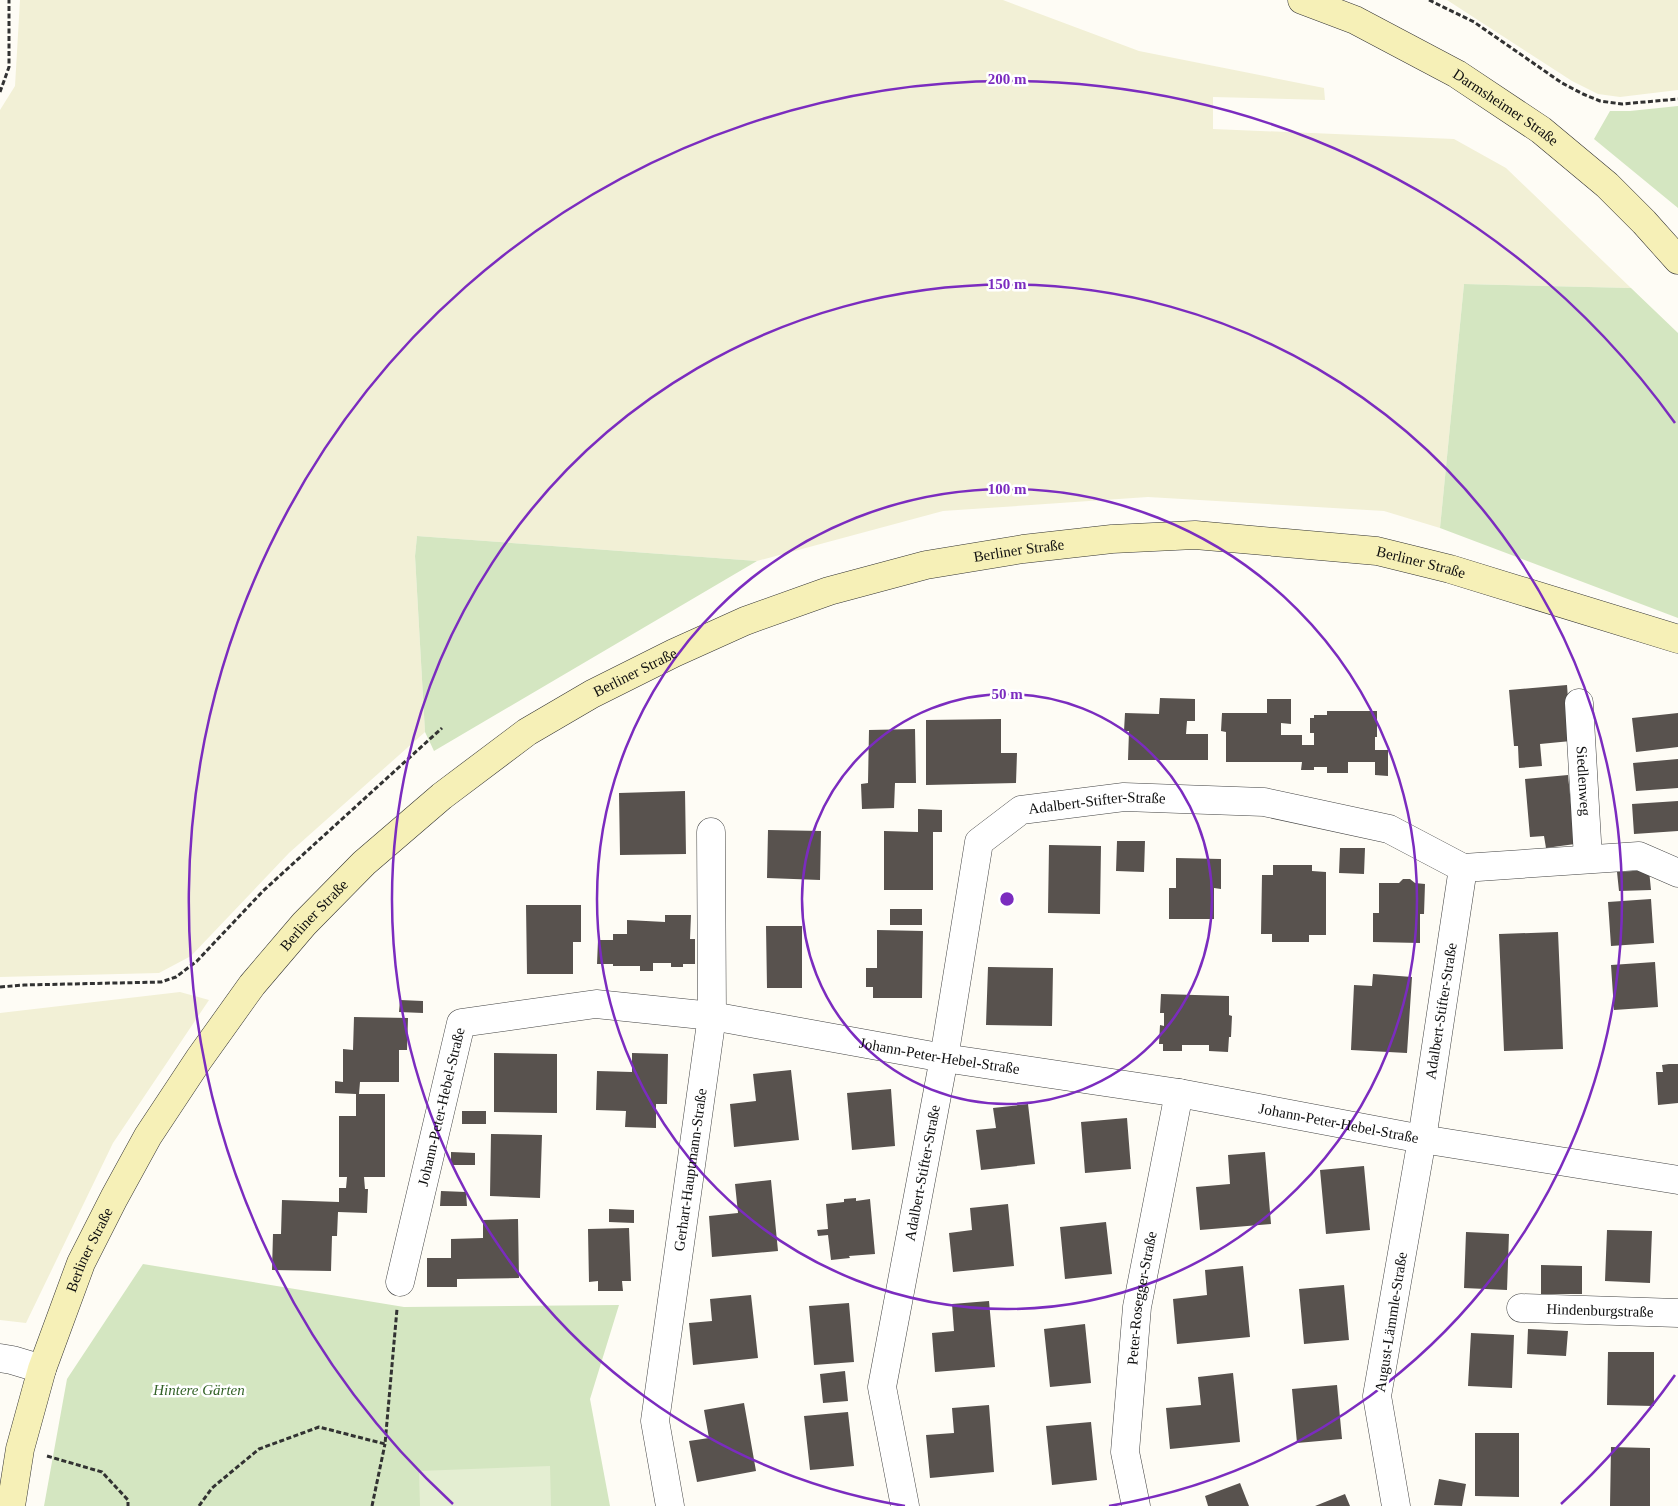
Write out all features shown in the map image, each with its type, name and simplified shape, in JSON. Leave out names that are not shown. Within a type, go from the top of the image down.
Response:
[{"type":"main road","name":"Darmsheimer Straße","points":[[1302,0],[1355,20],[1456,74],[1541,130],[1607,185],[1678,260]]},
{"type":"main road","name":"Berliner Straße","points":[[11,1506],[20,1449],[42,1369],[81,1263],[148,1136],[199,1059],[252,985],[304,924],[364,863],[442,796],[527,732],[592,694],[674,653],[745,621],[829,591],[926,565],[1022,549],[1112,539],[1195,535],[1376,551],[1450,568],[1678,639]]},
{"type":"street","name":"Siedlenweg","points":[[1578,703],[1588,858]]},
{"type":"street","name":"Adalbert-Stifter-Straße","points":[[905,1506],[882,1387],[944,1058],[979,842],[1021,810],[1124,797],[1264,802],[1389,829],[1464,868],[1422,1139]]},
{"type":"street","name":"Gerhart-Hauptmann-Straße","points":[[670,1506],[655,1422],[712,1016],[711,832]]},
{"type":"street","points":[[1464,868],[1639,856],[1678,873]]},
{"type":"street","name":"Johann-Peter-Hebel-Straße","points":[[400,1282],[461,1023],[596,1004],[712,1016],[944,1058],[1179,1092],[1422,1139],[1678,1180]]},
{"type":"street","name":"Peter-Rosegger-Straße","points":[[1136,1506],[1125,1452],[1137,1306],[1179,1092]]},
{"type":"street","name":"August-Lämmle-Straße","points":[[1396,1506],[1377,1396],[1422,1139]]},
{"type":"street","name":"Hindenburgstraße","points":[[1521,1308],[1678,1313]]},
{"type":"street","points":[[0,1358],[42,1369]]},
{"type":"path","points":[[0,92],[9,68],[9,0]]},
{"type":"path","points":[[1429,0],[1474,22],[1562,82],[1600,101],[1622,104],[1678,99]]},
{"type":"path","points":[[0,987],[161,982],[176,978],[196,961],[271,884],[442,728]]},
{"type":"path","points":[[372,1506],[385,1444],[400,1282]]},
{"type":"path","points":[[199,1506],[212,1488],[259,1449],[319,1427],[385,1444]]},
{"type":"path","points":[[20,1449],[102,1472],[128,1500],[128,1506]]},
{"type":"shaded area","points":[[20,0],[1003,0],[1139,51],[1324,88],[1325,100],[1213,97],[1213,129],[1454,139],[1506,168],[1631,288],[1464,284],[1440,528],[1384,511],[1148,497],[943,511],[757,561],[417,536],[415,556],[425,732],[289,853],[191,956],[159,973],[0,977],[0,110],[15,86]]},
{"type":"shaded area","points":[[1447,0],[1678,0],[1678,90],[1620,97],[1598,94],[1572,81]]},
{"type":"shaded area","points":[[180,992],[209,1000],[113,1143],[26,1323],[0,1320],[0,1013]]},
{"type":"green space","points":[[1678,106],[1678,208],[1594,139],[1610,111]]},
{"type":"green space","points":[[1464,284],[1631,288],[1678,333],[1678,618],[1440,528]]},
{"type":"green space","points":[[417,536],[757,561],[434,751],[425,732],[415,556]]},
{"type":"green space","name":"Hintere Gärten","points":[[143,1264],[404,1307],[619,1305],[590,1399],[610,1506],[44,1506],[67,1379]]},
{"type":"green space","points":[[550,1466],[551,1506],[420,1506],[419,1471]]},
{"type":"building","points":[[1567,685],[1571,741],[1540,744],[1542,766],[1519,768],[1518,746],[1514,746],[1509,690]]},
{"type":"building","points":[[1160,698],[1195,699],[1195,721],[1187,721],[1186,734],[1208,734],[1208,760],[1128,760],[1129,731],[1124,731],[1125,713],[1159,714]]},
{"type":"building","points":[[1267,699],[1291,699],[1291,724],[1281,723],[1281,735],[1302,735],[1302,745],[1314,745],[1314,733],[1310,733],[1310,718],[1314,718],[1314,715],[1327,715],[1327,711],[1377,711],[1375,750],[1388,750],[1388,776],[1375,775],[1375,762],[1348,762],[1348,773],[1327,773],[1327,767],[1301,770],[1302,762],[1226,762],[1226,732],[1221,731],[1222,713],[1267,713]]},
{"type":"building","points":[[1678,713],[1678,747],[1636,752],[1632,718]]},
{"type":"building","points":[[1001,719],[1001,753],[1017,753],[1016,783],[926,785],[926,720]]},
{"type":"building","points":[[915,729],[916,783],[895,783],[894,808],[862,809],[861,784],[868,783],[869,730]]},
{"type":"building","points":[[1678,759],[1678,788],[1636,791],[1633,763]]},
{"type":"building","points":[[1568,775],[1575,844],[1546,848],[1544,836],[1530,837],[1525,779]]},
{"type":"building","points":[[685,791],[686,854],[620,855],[619,793]]},
{"type":"building","points":[[1678,801],[1678,831],[1634,834],[1632,804]]},
{"type":"building","points":[[918,809],[942,810],[942,832],[933,832],[933,890],[884,890],[884,831],[918,832]]},
{"type":"building","points":[[768,830],[821,831],[820,880],[767,878]]},
{"type":"building","points":[[1117,841],[1145,841],[1144,872],[1116,871]]},
{"type":"building","points":[[1049,845],[1101,846],[1100,914],[1048,913]]},
{"type":"building","points":[[1340,848],[1365,848],[1364,874],[1339,873]]},
{"type":"building","points":[[1176,858],[1221,859],[1221,889],[1214,888],[1214,919],[1169,919],[1169,888],[1176,888]]},
{"type":"building","points":[[1273,865],[1312,865],[1312,871],[1326,872],[1326,935],[1309,935],[1309,942],[1272,942],[1272,934],[1261,934],[1262,875],[1273,875]]},
{"type":"building","points":[[1649,870],[1651,890],[1619,891],[1617,872]]},
{"type":"building","points":[[1403,879],[1410,879],[1415,883],[1425,884],[1424,914],[1420,914],[1420,943],[1373,942],[1373,913],[1379,913],[1379,883],[1399,883]]},
{"type":"building","points":[[1651,899],[1654,943],[1611,946],[1608,902]]},
{"type":"building","points":[[526,905],[581,905],[581,942],[573,942],[573,974],[527,974]]},
{"type":"building","points":[[890,909],[922,909],[922,925],[890,925]]},
{"type":"building","points":[[665,915],[691,915],[690,939],[695,939],[695,964],[671,967],[671,963],[653,963],[653,971],[640,971],[640,966],[597,964],[598,940],[613,940],[613,934],[627,934],[627,920],[665,922]]},
{"type":"building","points":[[766,926],[802,926],[802,988],[767,988]]},
{"type":"building","points":[[877,930],[923,931],[922,998],[873,998],[873,987],[866,987],[866,968],[877,968]]},
{"type":"building","points":[[1558,932],[1563,1049],[1504,1051],[1499,934]]},
{"type":"building","points":[[1655,962],[1658,1007],[1614,1010],[1611,965]]},
{"type":"building","points":[[988,967],[1053,968],[1052,1026],[986,1025]]},
{"type":"building","points":[[1373,974],[1412,977],[1407,1053],[1351,1050],[1354,985],[1372,986]]},
{"type":"building","points":[[1161,994],[1229,996],[1229,1015],[1232,1016],[1228,1052],[1209,1051],[1209,1045],[1182,1045],[1182,1051],[1163,1051],[1163,1044],[1159,1044],[1160,1025],[1164,1026],[1164,1013],[1160,1013]]},
{"type":"building","points":[[400,1000],[423,1001],[423,1013],[399,1012]]},
{"type":"building","points":[[354,1017],[408,1018],[407,1050],[399,1050],[399,1082],[360,1082],[359,1094],[385,1094],[385,1177],[364,1177],[365,1189],[368,1189],[367,1213],[338,1212],[337,1236],[332,1236],[331,1271],[272,1270],[273,1234],[281,1234],[282,1200],[339,1202],[339,1188],[346,1188],[347,1177],[339,1177],[339,1116],[356,1116],[356,1094],[335,1093],[335,1081],[343,1082],[343,1049],[353,1050]]},
{"type":"building","points":[[494,1053],[557,1054],[557,1113],[494,1112]]},
{"type":"building","points":[[632,1053],[668,1054],[667,1104],[656,1104],[656,1128],[625,1127],[626,1111],[596,1110],[597,1071],[632,1072]]},
{"type":"building","points":[[1678,1064],[1678,1103],[1658,1105],[1656,1072],[1663,1072],[1662,1065]]},
{"type":"building","points":[[791,1070],[799,1140],[734,1147],[730,1104],[756,1101],[753,1074]]},
{"type":"building","points":[[891,1089],[895,1146],[852,1150],[847,1093]]},
{"type":"building","points":[[1028,1104],[1035,1164],[981,1170],[976,1130],[996,1128],[993,1108]]},
{"type":"building","points":[[462,1111],[486,1111],[486,1124],[462,1124]]},
{"type":"building","points":[[1127,1118],[1131,1169],[1085,1173],[1081,1122]]},
{"type":"building","points":[[491,1134],[542,1135],[540,1198],[490,1196]]},
{"type":"building","points":[[451,1152],[475,1153],[475,1165],[451,1165]]},
{"type":"building","points":[[1265,1152],[1271,1224],[1200,1230],[1196,1187],[1230,1184],[1228,1155]]},
{"type":"building","points":[[1364,1166],[1370,1230],[1326,1234],[1320,1170]]},
{"type":"building","points":[[771,1180],[778,1251],[712,1257],[709,1216],[738,1213],[735,1184]]},
{"type":"building","points":[[441,1191],[466,1192],[467,1206],[440,1206]]},
{"type":"building","points":[[856,1198],[856,1201],[870,1199],[875,1254],[849,1256],[850,1258],[831,1260],[828,1235],[818,1236],[817,1230],[828,1229],[826,1204],[844,1202],[844,1199]]},
{"type":"building","points":[[1008,1204],[1014,1266],[953,1272],[949,1233],[972,1230],[970,1208]]},
{"type":"building","points":[[609,1209],[634,1210],[634,1223],[609,1222]]},
{"type":"building","points":[[518,1219],[519,1278],[457,1279],[457,1287],[427,1287],[427,1258],[451,1258],[451,1239],[483,1238],[483,1220]]},
{"type":"building","points":[[1106,1222],[1112,1274],[1065,1279],[1060,1227]]},
{"type":"building","points":[[629,1228],[631,1281],[622,1281],[623,1291],[598,1291],[598,1281],[589,1282],[588,1229]]},
{"type":"building","points":[[1607,1230],[1652,1231],[1650,1283],[1605,1281]]},
{"type":"building","points":[[1466,1232],[1509,1234],[1507,1290],[1464,1288]]},
{"type":"building","points":[[1541,1265],[1582,1266],[1582,1294],[1541,1294]]},
{"type":"building","points":[[1243,1266],[1250,1337],[1177,1344],[1173,1299],[1207,1295],[1205,1270]]},
{"type":"building","points":[[1344,1285],[1349,1340],[1304,1344],[1299,1289]]},
{"type":"building","points":[[751,1295],[758,1358],[693,1365],[689,1323],[712,1321],[710,1299]]},
{"type":"building","points":[[989,1301],[995,1367],[935,1372],[932,1333],[954,1331],[952,1304]]},
{"type":"building","points":[[849,1303],[854,1362],[814,1365],[809,1306]]},
{"type":"building","points":[[1085,1324],[1091,1383],[1050,1387],[1044,1329]]},
{"type":"building","points":[[1528,1329],[1568,1331],[1566,1356],[1527,1354]]},
{"type":"building","points":[[1471,1333],[1514,1335],[1512,1388],[1468,1386]]},
{"type":"building","points":[[1608,1352],[1654,1352],[1654,1406],[1607,1405]]},
{"type":"building","points":[[845,1371],[848,1401],[823,1403],[820,1374]]},
{"type":"building","points":[[1233,1373],[1240,1442],[1170,1449],[1166,1408],[1201,1405],[1198,1377]]},
{"type":"building","points":[[1337,1385],[1342,1439],[1297,1443],[1292,1389]]},
{"type":"building","points":[[744,1403],[756,1471],[697,1482],[689,1441],[709,1438],[704,1410]]},
{"type":"building","points":[[989,1405],[994,1472],[930,1478],[926,1435],[954,1433],[952,1408]]},
{"type":"building","points":[[848,1412],[854,1466],[810,1470],[804,1416]]},
{"type":"building","points":[[1091,1422],[1097,1480],[1052,1485],[1046,1426]]},
{"type":"building","points":[[1475,1433],[1519,1433],[1519,1497],[1475,1496]]},
{"type":"building","points":[[1611,1447],[1650,1448],[1650,1506],[1610,1506]]},
{"type":"building","points":[[1439,1479],[1466,1484],[1462,1506],[1434,1505]]},
{"type":"building","points":[[1240,1483],[1249,1506],[1208,1506],[1205,1496]]},
{"type":"building","points":[[1345,1494],[1350,1506],[1315,1506]]}]
